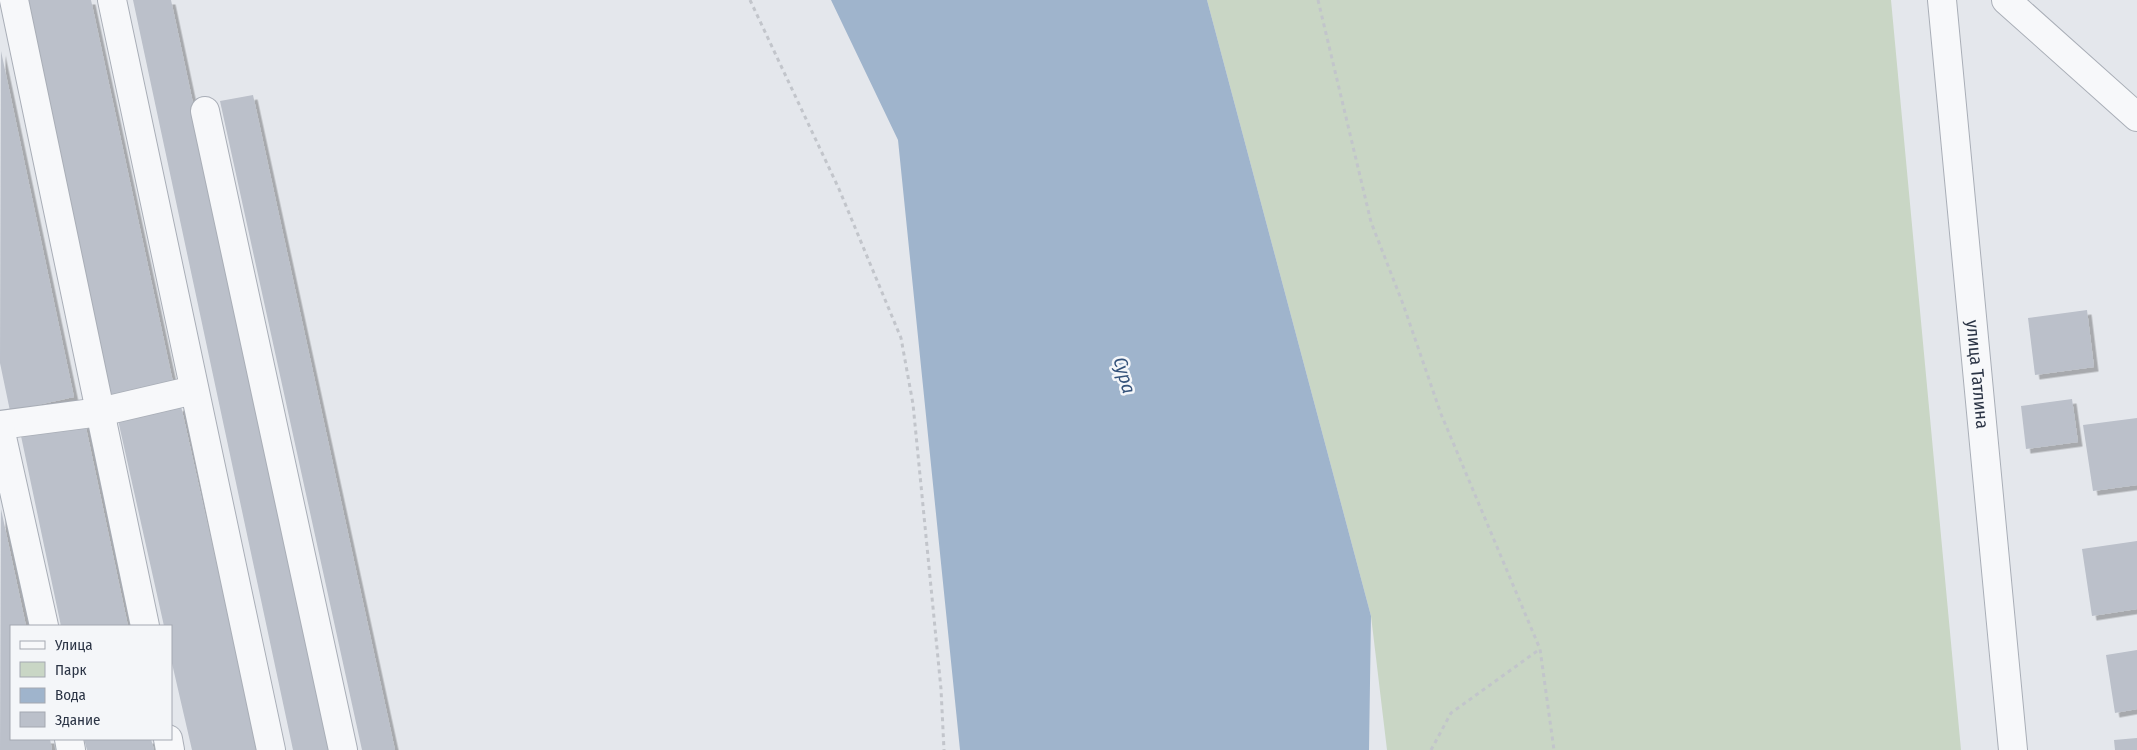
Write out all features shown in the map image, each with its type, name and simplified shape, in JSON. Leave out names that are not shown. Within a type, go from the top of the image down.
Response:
[{"type":"street","points":[[14,0],[145,625]]},
{"type":"street","points":[[112,0],[271,750]]},
{"type":"street","name":"улица Татлина","points":[[1942,0],[2013,750]]},
{"type":"street","points":[[2006,0],[2137,116]]},
{"type":"street","points":[[204,111],[342,750]]},
{"type":"street","points":[[44,625],[0,427],[100,412],[194,390]]},
{"type":"path","points":[[750,0],[839,189],[901,338],[913,404],[940,679],[944,750]]},
{"type":"path","points":[[1318,0],[1371,222],[1441,414],[1540,649],[1554,750]]},
{"type":"path","points":[[1431,750],[1451,713],[1540,649]]},
{"type":"green space","points":[[1207,0],[1891,0],[1961,750],[1387,750],[1371,616]]},
{"type":"water","name":"Сура","points":[[831,0],[1207,0],[1371,616],[1369,750],[960,750],[898,140]]},
{"type":"building","points":[[25,0],[91,0],[174,387],[112,401]]},
{"type":"building","points":[[133,0],[171,0],[331,750],[293,750]]},
{"type":"building","points":[[1,51],[74,397],[10,411],[0,363]]},
{"type":"building","points":[[253,95],[395,750],[362,750],[220,101]]},
{"type":"building","points":[[2087,310],[2094,367],[2035,375],[2028,318]]},
{"type":"building","points":[[2072,399],[2078,442],[2026,449],[2021,406]]},
{"type":"building","points":[[181,406],[258,750],[192,750],[172,663],[172,625],[164,625],[118,420]]},
{"type":"building","points":[[2137,418],[2137,485],[2093,491],[2083,425]]},
{"type":"building","points":[[85,423],[128,625],[61,625],[21,436]]},
{"type":"building","points":[[1,509],[26,625],[10,625],[10,740],[50,740],[52,750],[0,750]]},
{"type":"building","points":[[2137,541],[2137,609],[2092,616],[2082,549]]},
{"type":"building","points":[[2137,650],[2137,709],[2115,713],[2106,655]]},
{"type":"building","points":[[2137,738],[2137,750],[2115,750],[2114,740]]},
{"type":"building","points":[[84,740],[151,740],[154,750],[87,750]]}]
